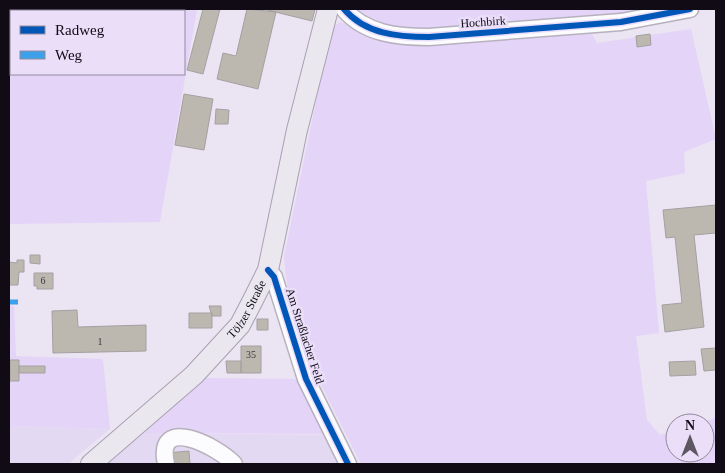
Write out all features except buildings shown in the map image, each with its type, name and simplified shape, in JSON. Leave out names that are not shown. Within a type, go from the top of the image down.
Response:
[{"type":"main road","name":"Tölzer Straße","points":[[91,464],[200,368],[240,325],[268,270],[297,130],[328,9]]},
{"type":"street","name":"Hochbirk","points":[[344,9],[350,16],[372,29],[398,36],[429,37],[621,22],[690,9]]},
{"type":"street","name":"Am Straßlacher Feld","points":[[268,270],[274,277],[306,379],[348,464]]},
{"type":"street","points":[[166,464],[163,451],[165,445],[171,440],[184,438],[199,440],[208,444],[234,464]]},
{"type":"shaded area","points":[[9,9],[197,9],[160,222],[9,224]]},
{"type":"shaded area","points":[[352,9],[662,9],[616,17],[422,32],[374,24]]},
{"type":"shaded area","points":[[340,22],[403,42],[590,30],[597,43],[691,29],[716,139],[684,152],[685,173],[646,181],[659,333],[636,336],[647,420],[660,435],[665,433],[665,463],[715,463],[716,418],[716,464],[361,464],[312,367],[310,367],[293,313],[287,286],[284,257],[331,28]]},
{"type":"shaded area","points":[[9,305],[14,306],[16,356],[103,359],[110,429],[9,426]]},
{"type":"shaded area","points":[[206,378],[299,379],[325,434],[144,433]]},
{"type":"shaded area","points":[[9,426],[110,429],[68,464],[9,464]]},
{"type":"shaded area","points":[[144,433],[341,435],[356,464],[107,464]]},
{"type":"marked path","points":[[9,302],[18,302]]},
{"type":"cycle path","points":[[344,9],[352,17],[372,29],[394,35],[429,37],[621,22],[690,9]]},
{"type":"cycle path","points":[[268,270],[274,277],[306,379],[348,464]]}]
